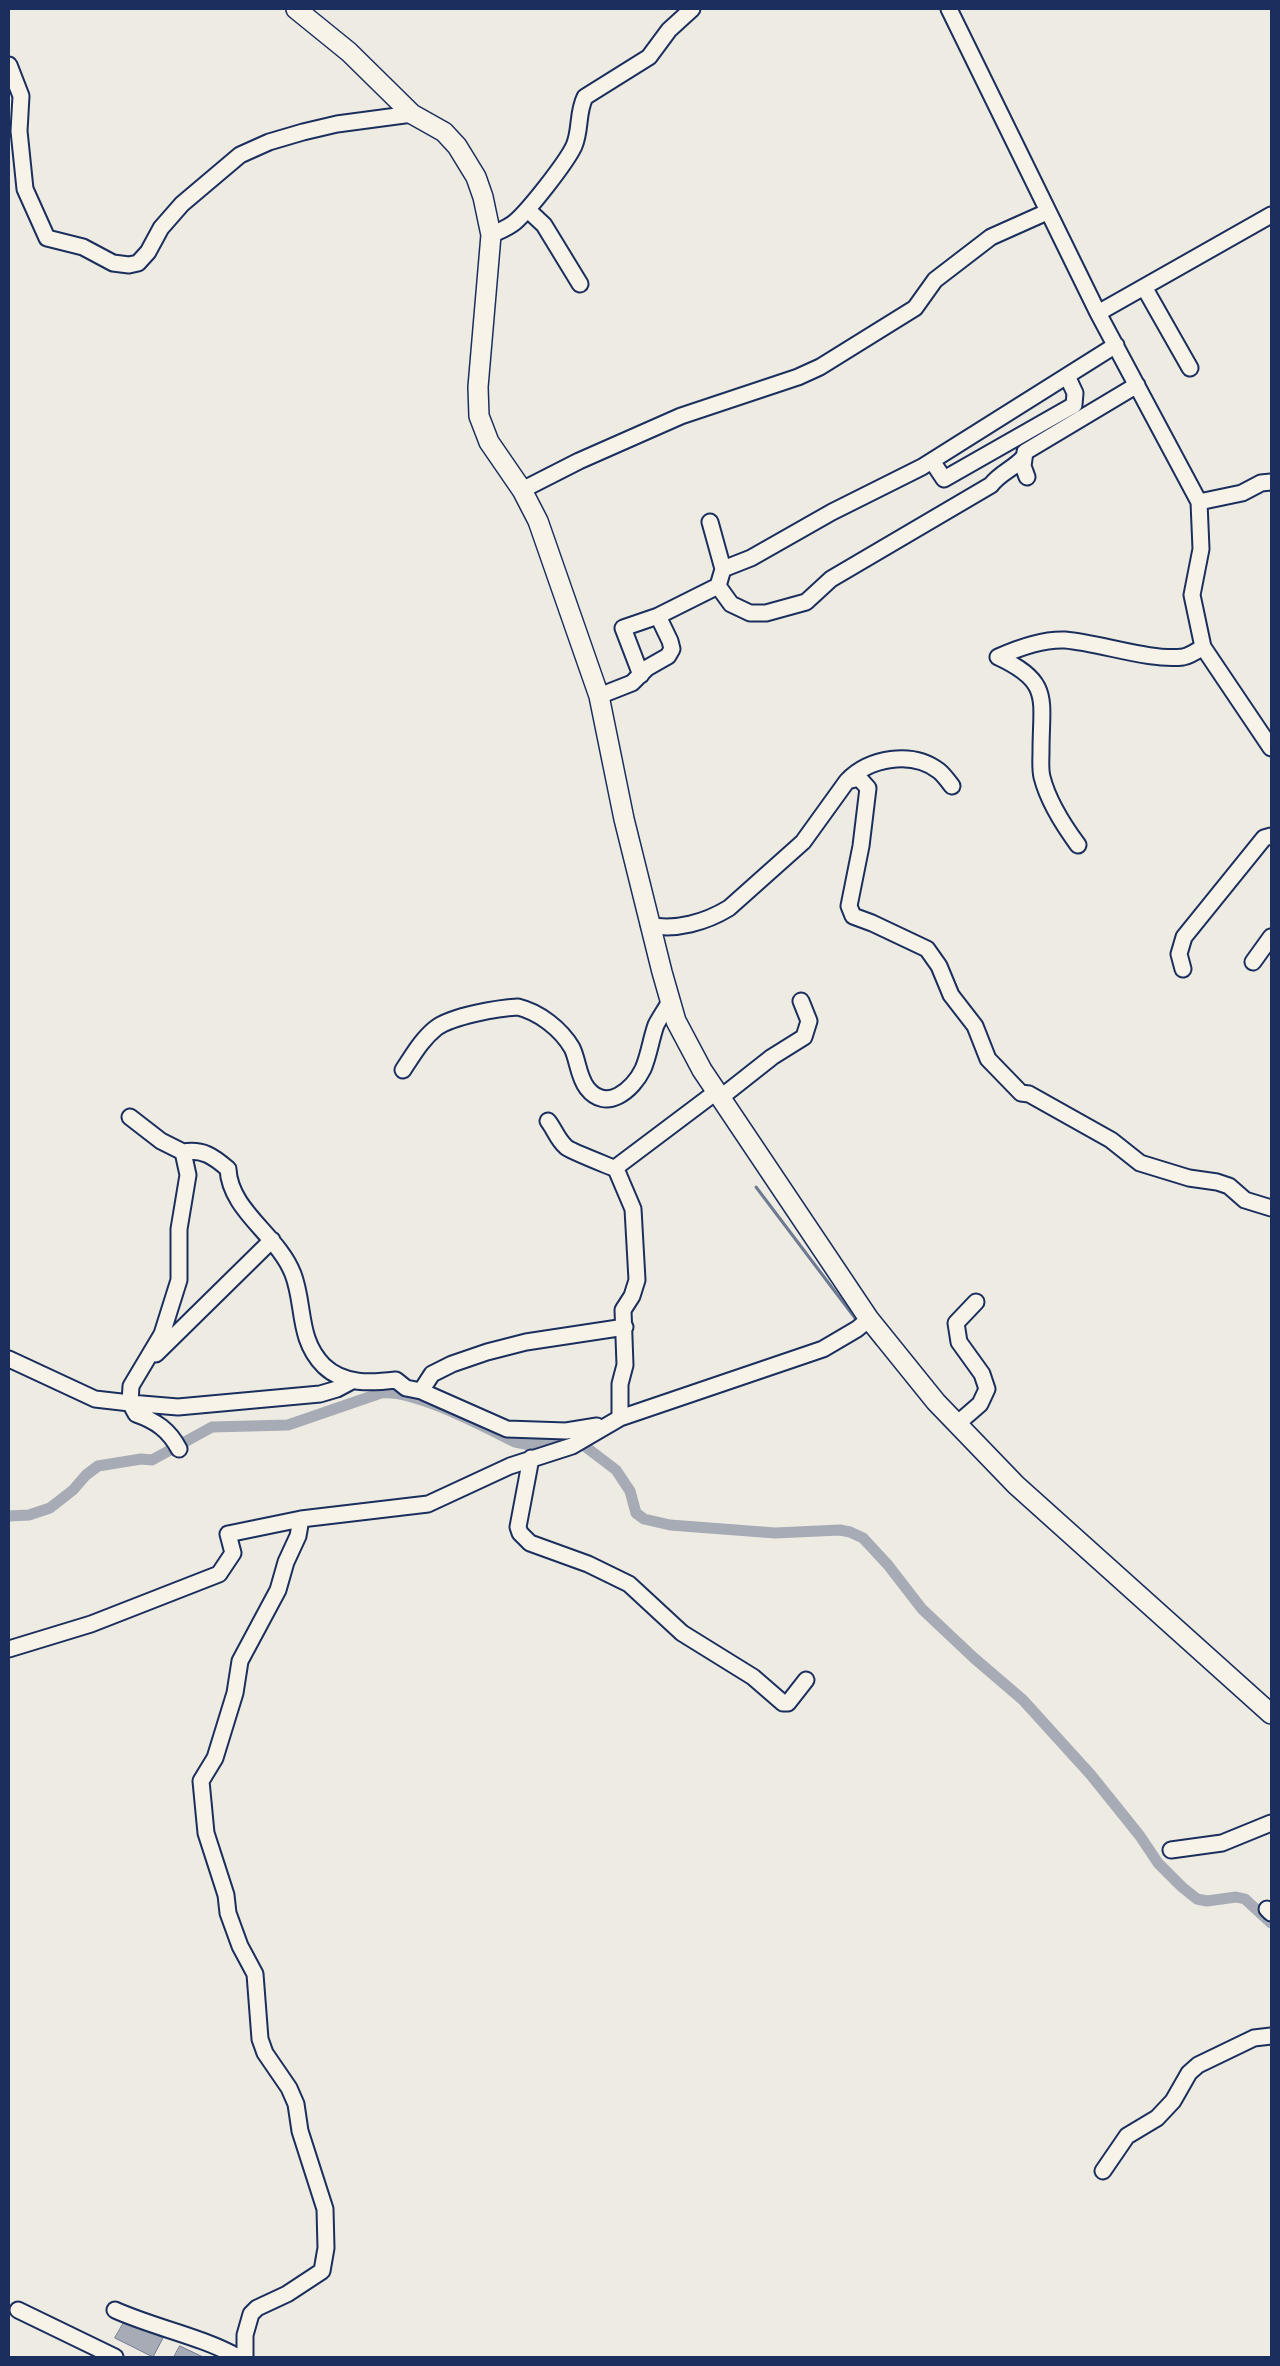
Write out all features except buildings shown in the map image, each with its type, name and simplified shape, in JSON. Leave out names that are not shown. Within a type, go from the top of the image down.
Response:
[{"type":"main road","points":[[296,9],[349,52],[412,114],[444,132],[465,157],[483,197],[491,235],[478,387],[479,416],[488,442],[522,490],[538,521],[599,696],[624,819],[670,1002],[676,1021],[702,1070],[869,1319],[936,1402],[1024,1492],[1271,1714]]},
{"type":"street","points":[[491,235],[513,224],[528,210],[573,147],[578,133],[580,107],[584,97],[649,57],[670,30],[692,9]]},
{"type":"street","points":[[949,9],[1098,313],[1199,502],[1201,549],[1192,595],[1203,647],[1271,748]]},
{"type":"street","points":[[9,66],[21,96],[20,131],[24,189],[47,238],[83,247],[113,263],[129,265],[138,263],[148,252],[160,228],[182,204],[240,155],[269,142],[320,128],[412,114]]},
{"type":"street","points":[[528,210],[544,225],[580,284]]},
{"type":"street","points":[[522,490],[579,461],[672,419],[798,378],[820,367],[916,308],[935,280],[991,237],[1047,212]]},
{"type":"street","points":[[1098,313],[1271,215]]},
{"type":"street","points":[[1144,287],[1190,368]]},
{"type":"street","points":[[723,569],[751,558],[832,512],[932,461],[1116,346]]},
{"type":"street","points":[[932,461],[944,479],[1074,405],[1075,393],[1067,376]]},
{"type":"street","points":[[1027,477],[1023,466],[1025,452],[1137,385]]},
{"type":"street","points":[[1003,416],[1016,438]]},
{"type":"street","points":[[718,586],[731,604],[750,613],[766,613],[806,602],[831,579],[991,485],[997,477],[1016,466],[1023,458]]},
{"type":"street","points":[[1199,502],[1242,493],[1261,483],[1271,482]]},
{"type":"street","points":[[641,675],[623,628],[658,616],[718,586],[723,569],[710,522]]},
{"type":"street","points":[[599,696],[632,683],[647,668],[668,656],[672,649],[670,641],[658,616]]},
{"type":"street","points":[[1078,845],[1053,804],[1042,778],[1042,712],[1040,691],[1027,673],[998,657],[1046,641],[1064,640],[1166,657],[1185,657],[1203,647]]},
{"type":"street","points":[[649,924],[662,928],[690,924],[715,917],[729,908],[803,842],[818,824],[847,781],[867,765],[883,760],[913,760],[940,772],[952,786]]},
{"type":"street","points":[[847,781],[859,778],[868,788],[850,912],[853,916],[927,949],[939,966],[951,995],[975,1026],[988,1059],[997,1070],[1021,1093],[1029,1094],[1111,1140],[1140,1163],[1189,1178],[1217,1182],[1229,1186],[1245,1200],[1271,1208]]},
{"type":"street","points":[[1183,969],[1179,954],[1184,937],[1264,838],[1271,836]]},
{"type":"street","points":[[1253,962],[1271,937]]},
{"type":"street","points":[[616,1169],[718,1095],[804,1037],[809,1021],[801,1001]]},
{"type":"street","points":[[403,1070],[420,1043],[437,1027],[458,1018],[518,1007],[527,1009],[562,1034],[572,1049],[586,1087],[595,1096],[610,1100],[622,1095],[642,1069],[657,1024],[670,1002]]},
{"type":"street","points":[[130,1116],[161,1141],[183,1152],[195,1150],[208,1153],[228,1169],[232,1192],[272,1240],[294,1274],[304,1333],[323,1366],[338,1376],[352,1381],[376,1382],[396,1380],[406,1388],[421,1391],[507,1429],[566,1431],[615,1421],[823,1349],[857,1329],[869,1319]]},
{"type":"street","points":[[548,1121],[556,1136],[568,1149],[616,1169],[633,1209],[636,1234],[637,1280],[632,1296],[623,1310],[625,1365],[620,1384],[615,1421]]},
{"type":"street","points":[[177,1445],[155,1421],[136,1414],[130,1403],[131,1386],[162,1334],[179,1280],[179,1229],[188,1175],[183,1152]]},
{"type":"street","points":[[143,1367],[272,1240]]},
{"type":"street","points":[[957,1424],[980,1404],[987,1389],[982,1374],[959,1342],[956,1323],[976,1302]]},
{"type":"street","points":[[421,1391],[432,1374],[487,1352],[526,1342],[625,1327]]},
{"type":"street","points":[[9,1359],[95,1399],[178,1407],[320,1394],[337,1389],[352,1381]]},
{"type":"street","points":[[9,1649],[92,1624],[219,1574],[233,1553],[228,1534],[300,1519],[428,1504],[530,1458],[579,1442],[615,1421]]},
{"type":"street","points":[[530,1458],[518,1528],[520,1533],[530,1543],[588,1564],[629,1584],[682,1633],[753,1677],[784,1703],[788,1703],[806,1680]]},
{"type":"street","points":[[244,2357],[245,2335],[251,2314],[257,2308],[287,2294],[322,2271],[326,2248],[325,2209],[300,2130],[296,2104],[289,2088],[265,2053],[260,2039],[255,1974],[240,1946],[228,1913],[226,1895],[206,1833],[201,1781],[215,1758],[235,1692],[240,1661],[278,1590],[286,1562],[298,1536],[300,1519]]},
{"type":"street","points":[[1171,1850],[1222,1843],[1271,1823]]},
{"type":"street","points":[[1103,2171],[1127,2136],[1157,2118],[1173,2101],[1189,2073],[1198,2064],[1254,2038],[1271,2036]]},
{"type":"street","points":[[18,2310],[115,2357]]},
{"type":"street","points":[[115,2310],[139,2321],[224,2349],[238,2357]]},
{"type":"shaded area","points":[[126,2319],[163,2338],[153,2357],[115,2338]]},
{"type":"shaded area","points":[[180,2346],[203,2357],[174,2357]]},
{"type":"waterway","points":[[756,1187],[855,1318]]},
{"type":"waterway","points":[[868,1333],[877,1344]]},
{"type":"waterway","points":[[378,1386],[381,1393]]},
{"type":"waterway","points":[[9,1516],[29,1515],[50,1508],[73,1490],[86,1475],[98,1466],[141,1459],[152,1460],[212,1427],[288,1425],[381,1393],[395,1393],[430,1403],[449,1410],[515,1442],[530,1445],[574,1438],[616,1470],[630,1491],[636,1513],[644,1519],[670,1525],[775,1533],[840,1530],[863,1538],[888,1565],[922,1609],[974,1658],[1023,1700],[1091,1775],[1140,1836],[1158,1863],[1182,1887],[1197,1899],[1207,1901],[1236,1897],[1245,1899],[1271,1923]]}]
